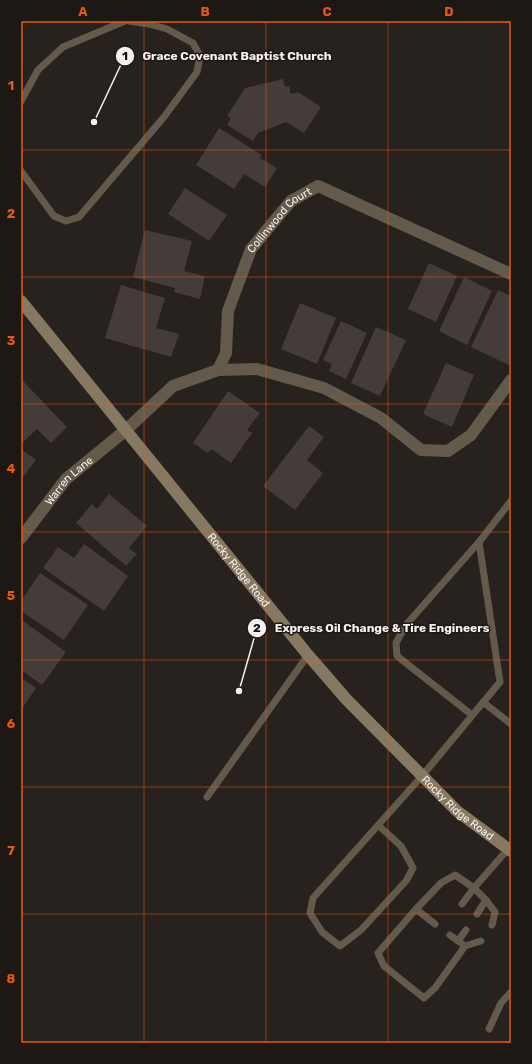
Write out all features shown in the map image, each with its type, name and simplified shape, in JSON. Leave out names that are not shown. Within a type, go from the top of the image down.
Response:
[{"type":"main road","name":"Rocky Ridge Road","points":[[21,301],[308,655],[347,700],[457,811],[510,850]]},
{"type":"street","name":"Collinwood Court","points":[[218,370],[226,353],[228,312],[251,249],[291,201],[318,186],[511,274]]},
{"type":"street","points":[[126,430],[173,386],[218,370],[257,370],[324,388],[381,418],[421,450],[448,451],[471,435],[511,380]]},
{"type":"street","name":"Warren Lane","points":[[21,538],[66,479],[126,430]]},
{"type":"lane","points":[[21,101],[38,70],[63,47],[125,21]]},
{"type":"lane","points":[[21,171],[54,216],[66,221],[79,217],[164,117],[197,72],[200,56],[193,43],[167,29],[129,21]]},
{"type":"lane","points":[[472,715],[398,656],[396,642],[405,626],[479,542],[511,501]]},
{"type":"lane","points":[[378,825],[401,846],[413,868],[406,881],[361,930],[340,946],[322,932],[310,913],[314,898],[378,825],[422,776],[500,682],[479,542]]},
{"type":"lane","points":[[207,797],[308,655]]},
{"type":"lane","points":[[483,702],[511,724]]},
{"type":"lane","points":[[462,904],[474,888],[510,850]]},
{"type":"lane","points":[[481,941],[465,946],[435,988],[424,998],[384,966],[378,953],[441,883],[455,875],[474,888],[496,912],[492,925]]},
{"type":"lane","points":[[477,914],[486,900]]},
{"type":"lane","points":[[416,909],[435,924]]},
{"type":"lane","points":[[458,941],[466,930]]},
{"type":"lane","points":[[450,935],[465,946]]},
{"type":"lane","points":[[489,1029],[501,1003],[511,992]]},
{"type":"building","points":[[283,79],[285,87],[289,86],[291,94],[298,92],[321,107],[304,133],[286,122],[258,133],[253,141],[227,125],[231,118],[227,116],[245,88]]},
{"type":"building","points":[[219,128],[262,155],[260,158],[277,168],[265,187],[244,174],[234,189],[196,165]]},
{"type":"building","points":[[185,188],[227,215],[209,241],[168,214]]},
{"type":"building","points":[[145,230],[192,241],[184,271],[205,276],[200,299],[174,292],[175,288],[133,277]]},
{"type":"building","points":[[429,263],[457,276],[436,322],[408,309]]},
{"type":"building","points":[[464,277],[492,291],[467,345],[439,331]]},
{"type":"building","points":[[121,285],[165,298],[156,328],[179,334],[171,357],[105,338]]},
{"type":"building","points":[[498,290],[511,296],[511,310],[509,314],[511,315],[511,360],[509,365],[471,347]]},
{"type":"building","points":[[300,303],[336,318],[317,364],[281,349]]},
{"type":"building","points":[[341,321],[367,333],[346,379],[329,371],[332,364],[323,360]]},
{"type":"building","points":[[376,327],[406,340],[380,396],[351,383]]},
{"type":"building","points":[[446,363],[474,375],[452,427],[423,414]]},
{"type":"building","points":[[21,379],[67,427],[51,443],[37,429],[23,442],[21,439]]},
{"type":"building","points":[[228,391],[260,413],[247,430],[252,433],[231,463],[211,449],[208,453],[193,443]]},
{"type":"building","points":[[309,426],[324,437],[307,460],[323,473],[295,510],[263,486]]},
{"type":"building","points":[[21,449],[36,460],[23,477],[21,476]]},
{"type":"building","points":[[109,494],[147,526],[129,548],[137,554],[126,566],[76,523],[92,504],[97,509]]},
{"type":"building","points":[[84,544],[128,576],[104,611],[43,568],[58,547],[74,558]]},
{"type":"building","points":[[40,573],[88,605],[64,640],[21,611],[21,601]]},
{"type":"building","points":[[23,621],[66,652],[42,685],[21,670],[21,624]]},
{"type":"building","points":[[21,678],[36,688],[21,710]]},
{"type":"place","name":"Grace Covenant Baptist Church","points":[[94,122]]},
{"type":"place","name":"Express Oil Change & Tire Engineers","points":[[239,691]]}]
